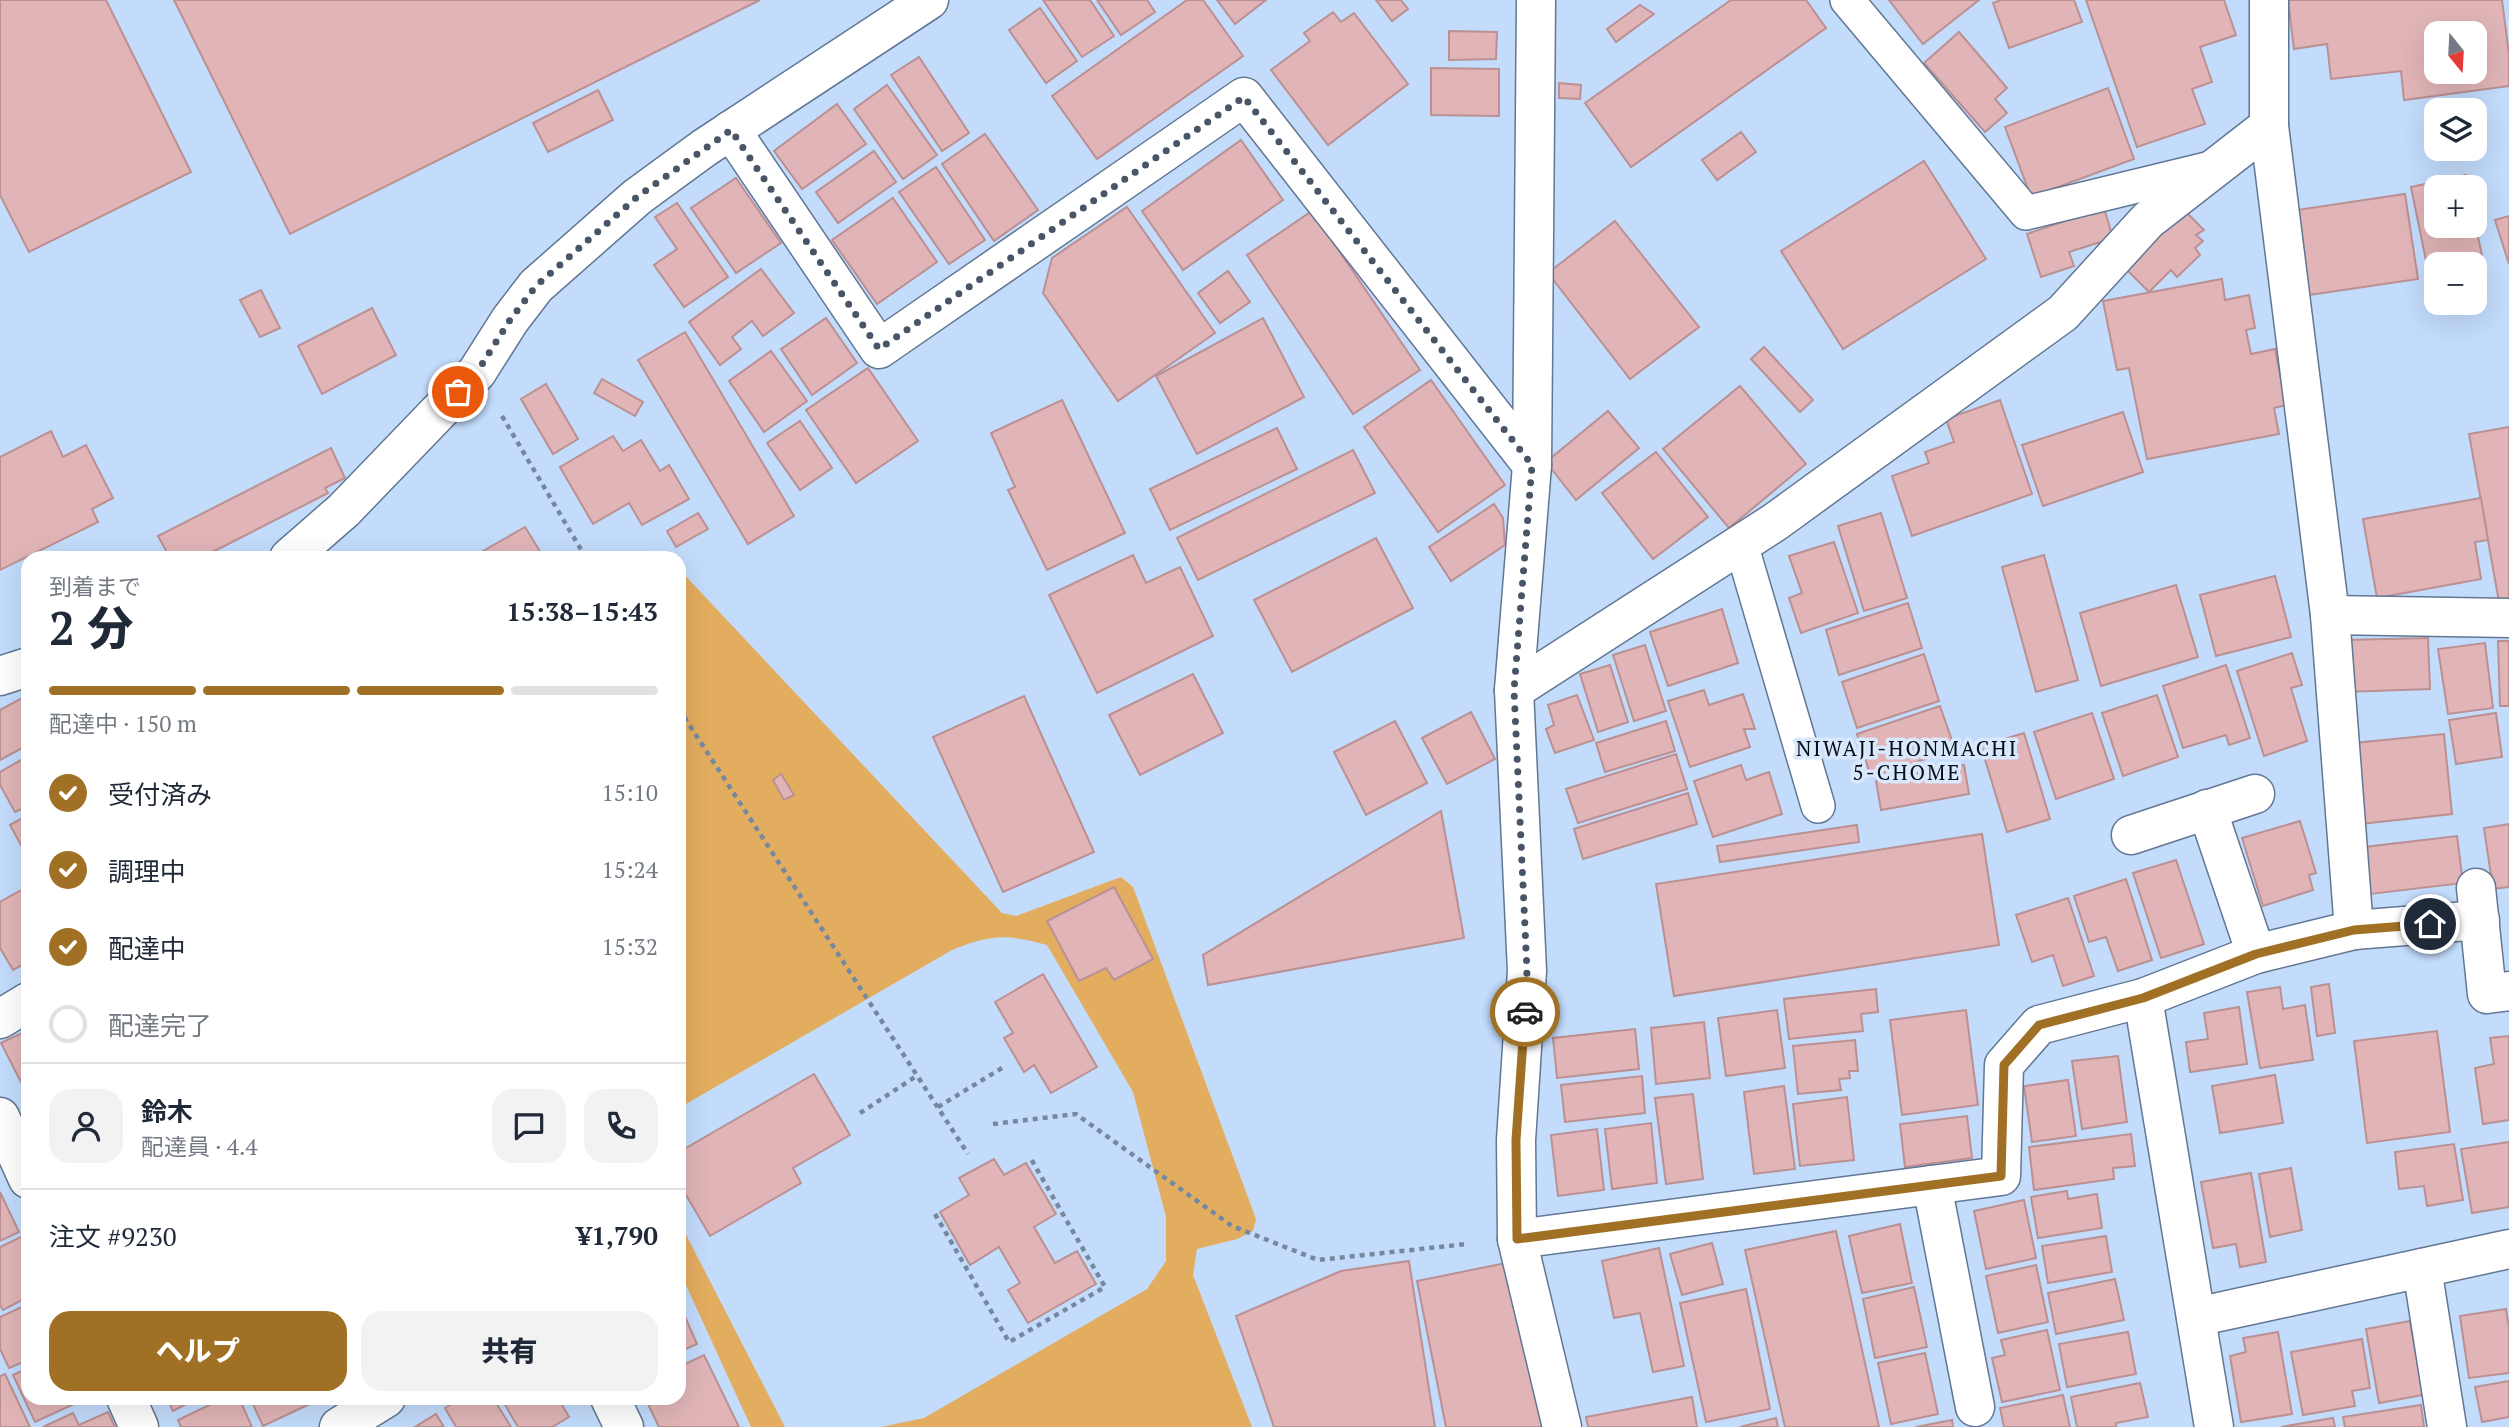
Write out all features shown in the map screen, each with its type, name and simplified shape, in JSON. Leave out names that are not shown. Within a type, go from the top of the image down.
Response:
[{"type":"street","points":[[297,551],[344,510],[477,372],[510,320],[536,286],[637,197],[731,130],[929,0]]},
{"type":"street","points":[[1536,0],[1532,465],[1514,690],[1527,971],[1516,1140],[1517,1239],[1562,1427]]},
{"type":"street","points":[[2269,0],[2269,127],[2330,615],[2354,930]]},
{"type":"street","points":[[731,130],[879,349],[1244,97],[1532,465]]},
{"type":"street","points":[[1514,690],[1775,522],[2063,313],[2148,220],[2269,127]]},
{"type":"street","points":[[2330,615],[2509,618]]},
{"type":"street","points":[[0,676],[21,669]]},
{"type":"street","points":[[2132,835],[2255,794]]},
{"type":"street","points":[[2207,809],[2256,954]]},
{"type":"street","points":[[1517,1239],[2001,1176],[2004,1065],[2039,1025],[2143,998],[2256,954],[2478,904],[2487,994],[2509,991]]},
{"type":"street","points":[[2143,998],[2214,1427]]},
{"type":"street","points":[[0,1019],[21,1006]]},
{"type":"street","points":[[0,1117],[21,1164]]},
{"type":"street","points":[[1932,1185],[1975,1407]]},
{"type":"street","points":[[2196,1317],[2509,1249]]},
{"type":"street","points":[[2422,1268],[2447,1427]]},
{"type":"street","points":[[130,1405],[139,1427]]},
{"type":"street","points":[[613,1405],[624,1427]]},
{"type":"lane","points":[[1847,0],[2026,213],[2218,166]]},
{"type":"lane","points":[[1741,544],[1818,806]]},
{"type":"path","points":[[477,372],[582,551]]},
{"type":"path","points":[[686,720],[968,1154]]},
{"type":"path","points":[[938,1107],[1002,1068]]},
{"type":"path","points":[[860,1113],[918,1075]]},
{"type":"path","points":[[993,1124],[1076,1114],[1231,1226],[1318,1260],[1517,1239]]},
{"type":"path","points":[[935,1214],[1009,1342],[1105,1287],[1031,1159]]},
{"type":"shaded area","points":[[686,576],[1002,913],[1016,916],[1121,877],[1133,887],[1256,1219],[1253,1231],[1237,1239],[1197,1249],[1193,1275],[1252,1427],[881,1427],[924,1418],[1147,1289],[1166,1261],[1166,1217],[1133,1092],[1047,945],[1000,937],[952,950],[686,1104]]},
{"type":"shaded area","points":[[686,1235],[785,1427],[751,1427],[686,1285]]},
{"type":"building","points":[[0,0],[106,0],[191,172],[29,252],[0,195]]},
{"type":"building","points":[[174,0],[760,0],[290,234]]},
{"type":"building","points":[[1043,0],[1090,0],[1114,36],[1082,57]]},
{"type":"building","points":[[1097,0],[1147,0],[1155,12],[1121,35]]},
{"type":"building","points":[[1187,0],[1203,0],[1243,56],[1097,159],[1052,96]]},
{"type":"building","points":[[1217,0],[1266,0],[1235,24]]},
{"type":"building","points":[[1376,0],[1401,0],[1408,9],[1392,21]]},
{"type":"building","points":[[1731,0],[1806,0],[1826,28],[1631,167],[1585,103]]},
{"type":"building","points":[[1889,0],[1979,0],[1923,44]]},
{"type":"building","points":[[2001,0],[2074,0],[2082,22],[2009,48],[1993,3]]},
{"type":"building","points":[[2086,0],[2224,0],[2236,35],[2200,47],[2212,82],[2192,89],[2205,124],[2137,147]]},
{"type":"building","points":[[2288,0],[2502,0],[2509,54],[2509,86],[2404,100],[2401,71],[2331,79],[2327,44],[2294,49]]},
{"type":"building","points":[[1640,5],[1654,14],[1616,42],[1607,29]]},
{"type":"building","points":[[1040,8],[1077,61],[1046,83],[1009,30]]},
{"type":"building","points":[[1333,12],[1341,22],[1354,13],[1408,84],[1328,145],[1271,70],[1310,41],[1304,33]]},
{"type":"building","points":[[1449,31],[1497,32],[1496,59],[1449,60]]},
{"type":"building","points":[[1959,32],[2007,88],[1995,99],[2007,113],[1985,132],[1924,63]]},
{"type":"building","points":[[919,57],[969,133],[942,151],[891,75]]},
{"type":"building","points":[[1431,68],[1499,69],[1499,116],[1431,115]]},
{"type":"building","points":[[1559,83],[1581,85],[1580,99],[1559,98]]},
{"type":"building","points":[[887,85],[937,155],[903,179],[854,109]]},
{"type":"building","points":[[2108,88],[2134,159],[2031,197],[2005,127]]},
{"type":"building","points":[[598,90],[613,120],[548,152],[533,123]]},
{"type":"building","points":[[837,104],[866,144],[802,189],[774,151]]},
{"type":"building","points":[[1741,132],[1756,152],[1717,180],[1702,160]]},
{"type":"building","points":[[985,134],[1038,210],[994,241],[942,164]]},
{"type":"building","points":[[1241,140],[1283,200],[1183,270],[1142,211]]},
{"type":"building","points":[[874,151],[896,182],[838,223],[816,192]]},
{"type":"building","points":[[1924,161],[1986,259],[1843,349],[1781,251]]},
{"type":"building","points":[[936,167],[985,240],[949,264],[899,192]]},
{"type":"building","points":[[736,178],[781,243],[736,273],[691,208]]},
{"type":"building","points":[[2424,184],[2424,238],[2478,238],[2481,252],[2424,252],[2411,187]]},
{"type":"building","points":[[2405,194],[2418,279],[2309,295],[2297,210]]},
{"type":"building","points":[[893,198],[937,262],[877,304],[832,240]]},
{"type":"building","points":[[677,203],[728,277],[684,307],[654,265],[677,249],[655,217]]},
{"type":"building","points":[[1127,207],[1215,333],[1118,401],[1043,293],[1052,258]]},
{"type":"building","points":[[2104,208],[2113,238],[2069,252],[2074,266],[2041,277],[2027,234]]},
{"type":"building","points":[[2182,208],[2204,230],[2196,235],[2203,241],[2195,248],[2200,255],[2177,277],[2171,270],[2149,292],[2123,266]]},
{"type":"building","points":[[1312,211],[1420,370],[1353,414],[1247,255]]},
{"type":"building","points":[[2509,216],[2509,264],[2495,220]]},
{"type":"building","points":[[1615,221],[1699,327],[1630,379],[1548,273]]},
{"type":"building","points":[[761,269],[794,313],[763,336],[752,321],[732,337],[741,349],[720,365],[689,322]]},
{"type":"building","points":[[1228,271],[1250,302],[1220,323],[1198,293]]},
{"type":"building","points":[[2222,279],[2225,300],[2249,295],[2255,328],[2246,330],[2251,354],[2275,349],[2286,405],[2274,408],[2279,434],[2147,459],[2129,368],[2117,370],[2103,301]]},
{"type":"building","points":[[261,290],[280,328],[260,337],[240,300]]},
{"type":"building","points":[[372,308],[396,355],[322,394],[298,346]]},
{"type":"building","points":[[826,318],[857,363],[812,395],[781,349]]},
{"type":"building","points":[[1263,318],[1304,397],[1197,454],[1156,376]]},
{"type":"building","points":[[685,332],[794,516],[748,544],[638,360]]},
{"type":"building","points":[[1764,347],[1813,400],[1800,412],[1751,359]]},
{"type":"building","points":[[771,351],[807,401],[764,432],[729,381]]},
{"type":"building","points":[[868,368],[918,441],[856,483],[806,410]]},
{"type":"building","points":[[602,379],[643,402],[635,416],[594,393]]},
{"type":"building","points":[[1431,380],[1505,485],[1438,532],[1364,427]]},
{"type":"building","points":[[546,384],[578,439],[553,454],[521,399]]},
{"type":"building","points":[[1740,386],[1806,464],[1729,528],[1663,449]]},
{"type":"building","points":[[1062,400],[1125,533],[1047,570],[1008,490],[1015,487],[991,433]]},
{"type":"building","points":[[2000,400],[2032,494],[1912,536],[1892,476],[1929,463],[1925,452],[1954,442],[1946,419]]},
{"type":"building","points":[[1608,411],[1639,448],[1576,500],[1546,462]]},
{"type":"building","points":[[2123,412],[2143,472],[2043,506],[2022,445]]},
{"type":"building","points":[[800,421],[832,468],[800,490],[767,443]]},
{"type":"building","points":[[2509,427],[2509,600],[2499,602],[2469,434]]},
{"type":"building","points":[[1277,428],[1297,469],[1170,530],[1150,489]]},
{"type":"building","points":[[51,431],[63,457],[86,445],[113,498],[92,509],[98,522],[39,551],[21,551],[21,560],[0,570],[0,457]]},
{"type":"building","points":[[613,436],[623,451],[641,440],[660,471],[669,465],[689,499],[642,525],[629,503],[593,524],[560,467]]},
{"type":"building","points":[[331,448],[345,478],[325,488],[328,493],[215,551],[166,551],[158,536]]},
{"type":"building","points":[[1353,450],[1375,493],[1198,580],[1177,538]]},
{"type":"building","points":[[1656,452],[1708,517],[1653,559],[1602,493]]},
{"type":"building","points":[[2481,498],[2488,540],[2475,542],[2481,579],[2377,598],[2363,519]]},
{"type":"building","points":[[1494,504],[1503,518],[1505,545],[1451,581],[1429,547]]},
{"type":"building","points":[[698,513],[708,529],[676,547],[667,531]]},
{"type":"building","points":[[1881,513],[1907,598],[1864,611],[1838,526]]},
{"type":"building","points":[[525,527],[540,551],[483,551]]},
{"type":"building","points":[[1376,538],[1413,608],[1292,672],[1254,600]]},
{"type":"building","points":[[1834,542],[1858,613],[1801,633],[1789,598],[1802,593],[1789,556]]},
{"type":"building","points":[[1133,555],[1146,583],[1180,567],[1213,636],[1097,693],[1049,595]]},
{"type":"building","points":[[2044,555],[2078,680],[2036,692],[2002,567]]},
{"type":"building","points":[[2275,576],[2291,637],[2216,656],[2200,595]]},
{"type":"building","points":[[2176,585],[2198,657],[2101,686],[2080,613]]},
{"type":"building","points":[[1908,603],[1922,648],[1839,675],[1826,630]]},
{"type":"building","points":[[1722,609],[1738,663],[1668,686],[1650,632]]},
{"type":"building","points":[[2428,638],[2430,689],[2344,692],[2343,640]]},
{"type":"building","points":[[2498,641],[2509,641],[2509,706],[2500,706]]},
{"type":"building","points":[[2485,643],[2493,708],[2448,714],[2438,649]]},
{"type":"building","points":[[1645,645],[1666,711],[1634,721],[1613,655]]},
{"type":"building","points":[[2292,653],[2302,685],[2291,688],[2307,741],[2264,756],[2237,671]]},
{"type":"building","points":[[1924,654],[1939,701],[1857,728],[1842,682]]},
{"type":"building","points":[[1610,665],[1628,722],[1598,732],[1580,674]]},
{"type":"building","points":[[2226,665],[2250,738],[2229,745],[2226,735],[2183,748],[2163,686]]},
{"type":"building","points":[[1193,674],[1223,733],[1140,775],[1109,715]]},
{"type":"building","points":[[1704,690],[1709,705],[1743,694],[1755,729],[1744,729],[1750,747],[1690,767],[1668,701]]},
{"type":"building","points":[[1577,695],[1594,740],[1555,753],[1546,729],[1554,725],[1548,705]]},
{"type":"building","points":[[2157,695],[2178,757],[2123,776],[2102,713]]},
{"type":"building","points":[[1024,696],[1094,852],[1003,892],[933,737]]},
{"type":"building","points":[[21,699],[21,749],[0,760],[0,710]]},
{"type":"building","points":[[1940,706],[1955,749],[1871,777],[1857,734]]},
{"type":"building","points":[[1471,712],[1495,759],[1447,784],[1422,738]]},
{"type":"building","points":[[2092,713],[2114,779],[2056,799],[2034,732]]},
{"type":"building","points":[[2496,713],[2502,757],[2456,764],[2449,720]]},
{"type":"building","points":[[1395,721],[1427,783],[1366,815],[1334,752]]},
{"type":"building","points":[[1666,721],[1675,751],[1605,772],[1596,743]]},
{"type":"building","points":[[2024,733],[2050,819],[2007,832],[1981,746]]},
{"type":"building","points":[[2444,734],[2452,814],[2361,824],[2354,743]]},
{"type":"building","points":[[1676,754],[1687,789],[1578,823],[1566,789]]},
{"type":"building","points":[[21,760],[21,809],[15,812],[0,785],[0,772]]},
{"type":"building","points":[[1741,765],[1746,780],[1769,772],[1782,814],[1713,837],[1694,781]]},
{"type":"building","points":[[1964,765],[1969,794],[1881,810],[1876,781]]},
{"type":"building","points":[[781,774],[794,795],[784,800],[773,780]]},
{"type":"building","points":[[1688,793],[1697,824],[1583,859],[1574,829]]},
{"type":"building","points":[[1441,811],[1464,938],[1208,985],[1203,955]]},
{"type":"building","points":[[21,819],[21,845],[10,825]]},
{"type":"building","points":[[2300,821],[2316,873],[2309,875],[2313,890],[2263,906],[2242,838]]},
{"type":"building","points":[[2509,824],[2509,887],[2493,889],[2484,828]]},
{"type":"building","points":[[1857,825],[1859,842],[1720,862],[1717,846]]},
{"type":"building","points":[[1982,834],[1999,945],[1674,996],[1656,884]]},
{"type":"building","points":[[2457,836],[2463,883],[2370,894],[2365,847]]},
{"type":"building","points":[[2176,860],[2204,944],[2161,958],[2133,873]]},
{"type":"building","points":[[2126,879],[2152,960],[2118,971],[2106,937],[2089,942],[2074,896]]},
{"type":"building","points":[[1114,887],[1153,959],[1114,980],[1106,968],[1079,981],[1047,921]]},
{"type":"building","points":[[21,890],[21,966],[13,970],[0,948],[0,902]]},
{"type":"building","points":[[2068,898],[2094,976],[2063,986],[2053,955],[2032,962],[2016,915]]},
{"type":"building","points":[[1043,974],[1097,1067],[1051,1093],[1034,1065],[1024,1072],[1004,1038],[1013,1033],[995,1002]]},
{"type":"building","points":[[2329,984],[2335,1033],[2317,1036],[2311,987]]},
{"type":"building","points":[[2280,987],[2283,1009],[2305,1005],[2313,1060],[2260,1068],[2247,992]]},
{"type":"building","points":[[1876,989],[1878,1012],[1861,1014],[1863,1031],[1789,1039],[1784,999]]},
{"type":"building","points":[[2239,1007],[2247,1064],[2190,1072],[2186,1042],[2208,1039],[2204,1013]]},
{"type":"building","points":[[1777,1010],[1785,1068],[1726,1076],[1718,1018]]},
{"type":"building","points":[[1966,1010],[1978,1105],[1902,1115],[1890,1020]]},
{"type":"building","points":[[1704,1022],[1710,1078],[1656,1084],[1651,1028]]},
{"type":"building","points":[[1635,1029],[1639,1069],[1557,1078],[1553,1038]]},
{"type":"building","points":[[2437,1031],[2450,1132],[2367,1143],[2354,1041]]},
{"type":"building","points":[[21,1033],[21,1082],[1,1043]]},
{"type":"building","points":[[2509,1036],[2509,1120],[2483,1124],[2475,1068],[2494,1064],[2490,1038]]},
{"type":"building","points":[[1855,1040],[1858,1071],[1849,1071],[1850,1078],[1839,1079],[1841,1090],[1798,1094],[1793,1046]]},
{"type":"building","points":[[2118,1056],[2127,1122],[2082,1129],[2072,1061]]},
{"type":"building","points":[[814,1074],[850,1135],[793,1168],[801,1183],[710,1236],[686,1195],[686,1148]]},
{"type":"building","points":[[2275,1075],[2283,1123],[2220,1133],[2212,1086]]},
{"type":"building","points":[[1642,1076],[1645,1113],[1565,1122],[1561,1085]]},
{"type":"building","points":[[2068,1080],[2076,1136],[2032,1142],[2024,1086]]},
{"type":"building","points":[[1784,1086],[1795,1169],[1754,1174],[1744,1092]]},
{"type":"building","points":[[1693,1094],[1703,1179],[1666,1184],[1655,1098]]},
{"type":"building","points":[[1847,1097],[1854,1160],[1800,1166],[1793,1104]]},
{"type":"building","points":[[1967,1116],[1972,1158],[1905,1167],[1900,1124]]},
{"type":"building","points":[[1651,1123],[1657,1183],[1612,1189],[1605,1129]]},
{"type":"building","points":[[1597,1129],[1604,1190],[1558,1196],[1551,1135]]},
{"type":"building","points":[[2131,1134],[2135,1166],[2113,1168],[2114,1179],[2034,1190],[2029,1147]]},
{"type":"building","points":[[2509,1142],[2509,1207],[2472,1213],[2461,1149]]},
{"type":"building","points":[[2454,1144],[2463,1200],[2427,1206],[2424,1186],[2399,1189],[2395,1152]]},
{"type":"building","points":[[994,1159],[1004,1175],[1026,1163],[1056,1214],[1034,1227],[1055,1263],[1077,1251],[1096,1284],[1028,1323],[1008,1290],[1020,1283],[999,1247],[970,1265],[940,1212],[969,1195],[959,1178]]},
{"type":"building","points":[[2291,1168],[2302,1230],[2270,1237],[2259,1174]]},
{"type":"building","points":[[2251,1173],[2266,1262],[2240,1267],[2236,1244],[2213,1248],[2201,1182]]},
{"type":"building","points":[[2067,1191],[2068,1199],[2097,1194],[2102,1228],[2038,1238],[2031,1197]]},
{"type":"building","points":[[0,1192],[19,1232],[0,1241]]},
{"type":"building","points":[[2024,1200],[2036,1258],[1986,1269],[1974,1211]]},
{"type":"building","points":[[1900,1224],[1912,1283],[1862,1293],[1849,1236]]},
{"type":"building","points":[[1836,1231],[1879,1427],[1785,1427],[1745,1250]]},
{"type":"building","points":[[2106,1236],[2112,1272],[2048,1283],[2042,1246]]},
{"type":"building","points":[[21,1237],[21,1301],[3,1310],[0,1305],[0,1247]]},
{"type":"building","points":[[1712,1243],[1723,1284],[1682,1295],[1670,1254]]},
{"type":"building","points":[[1659,1248],[1684,1366],[1653,1372],[1640,1313],[1614,1318],[1602,1261]]},
{"type":"building","points":[[1409,1261],[1435,1427],[1274,1427],[1236,1316],[1341,1271]]},
{"type":"building","points":[[1511,1262],[1544,1427],[1446,1427],[1417,1281]]},
{"type":"building","points":[[2036,1265],[2048,1322],[1998,1333],[1986,1276]]},
{"type":"building","points":[[2115,1279],[2124,1320],[2056,1334],[2048,1293]]},
{"type":"building","points":[[1914,1287],[1927,1347],[1875,1358],[1863,1299]]},
{"type":"building","points":[[1746,1289],[1770,1409],[1706,1422],[1680,1303]]},
{"type":"building","points":[[21,1307],[21,1363],[9,1368],[0,1349],[0,1317]]},
{"type":"building","points":[[2506,1309],[2509,1327],[2509,1373],[2469,1378],[2460,1316]]},
{"type":"building","points":[[686,1319],[697,1344],[686,1349]]},
{"type":"building","points":[[2410,1321],[2423,1395],[2379,1403],[2366,1329]]},
{"type":"building","points":[[2047,1330],[2060,1390],[2002,1402],[1992,1358],[2005,1355],[2001,1340]]},
{"type":"building","points":[[2128,1332],[2136,1374],[2067,1387],[2059,1344]]},
{"type":"building","points":[[2278,1332],[2292,1414],[2241,1422],[2230,1356],[2246,1352],[2243,1338]]},
{"type":"building","points":[[2362,1339],[2370,1388],[2352,1391],[2355,1406],[2303,1415],[2291,1352]]},
{"type":"building","points":[[1925,1353],[1938,1414],[1891,1424],[1878,1363]]},
{"type":"building","points":[[704,1355],[739,1427],[659,1427],[648,1405],[686,1405],[686,1364]]},
{"type":"building","points":[[21,1371],[21,1392],[13,1375]]},
{"type":"building","points":[[5,1374],[30,1427],[0,1427],[0,1376]]},
{"type":"building","points":[[2509,1381],[2509,1417],[2482,1422],[2475,1387]]},
{"type":"building","points":[[2140,1383],[2148,1417],[2116,1423],[2116,1427],[2077,1427],[2071,1397]]},
{"type":"building","points":[[2063,1395],[2070,1427],[2004,1427],[2000,1408]]},
{"type":"building","points":[[1692,1397],[1697,1427],[1588,1427],[1586,1417]]},
{"type":"building","points":[[27,1405],[72,1405],[35,1422]]},
{"type":"building","points":[[170,1405],[185,1405],[173,1411]]},
{"type":"building","points":[[209,1405],[242,1405],[252,1427],[181,1427],[178,1420]]},
{"type":"building","points":[[253,1405],[308,1405],[263,1426]]},
{"type":"building","points":[[450,1405],[497,1405],[511,1427],[456,1427],[445,1408]]},
{"type":"building","points":[[505,1405],[562,1405],[569,1417],[552,1427],[518,1427]]},
{"type":"building","points":[[2421,1405],[2424,1427],[2345,1427],[2343,1417]]},
{"type":"building","points":[[108,1412],[115,1427],[43,1427],[73,1413],[79,1425]]},
{"type":"building","points":[[436,1414],[444,1427],[415,1427]]},
{"type":"building","points":[[1776,1418],[1778,1427],[1740,1427]]},
{"type":"building","points":[[2333,1418],[2335,1427],[2281,1427]]},
{"type":"building","points":[[1952,1420],[1953,1427],[1916,1427]]},
{"type":"way so far","points":[[458,392],[477,372],[510,320],[536,286],[637,197],[731,130],[879,349],[1244,97],[1532,465],[1514,690],[1527,971],[1525,1012]]},
{"type":"district","name":"NIWAJI-HONMACHI 5-CHOME","points":[[1907,760]]},
{"type":"route","points":[[1525,1012],[1516,1140],[1517,1239],[2001,1176],[2004,1065],[2039,1025],[2143,998],[2256,954],[2354,930],[2430,924]]}]
